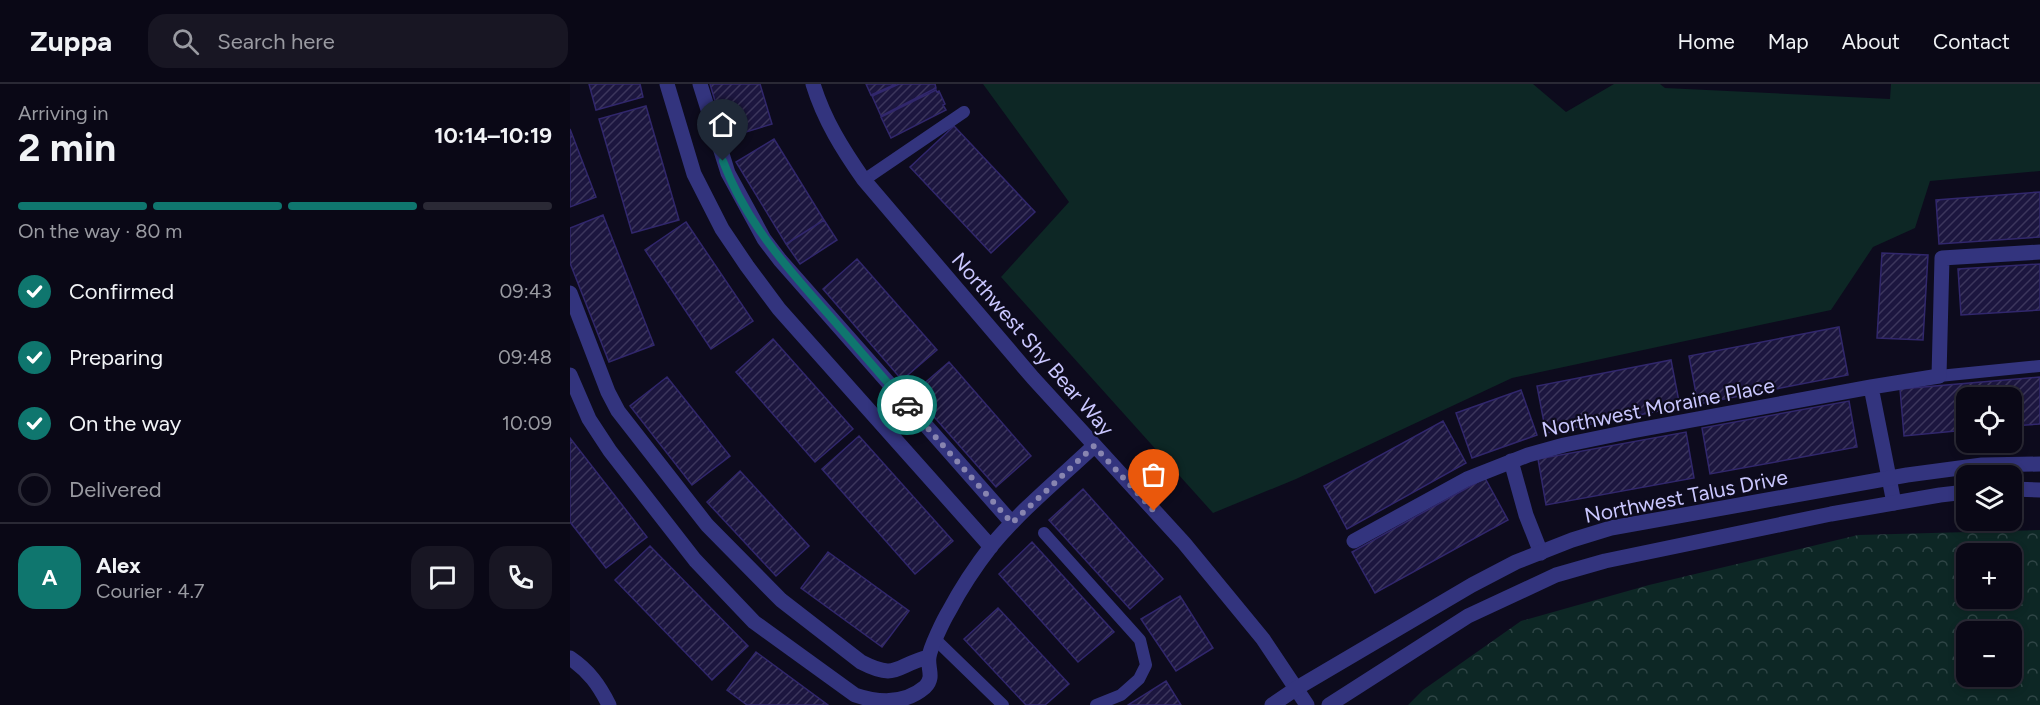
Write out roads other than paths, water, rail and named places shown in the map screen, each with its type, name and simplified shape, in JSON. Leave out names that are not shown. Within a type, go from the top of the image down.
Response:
[{"type":"street","points":[[667,84],[694,174],[722,229],[741,257],[779,309],[991,547]]},
{"type":"street","points":[[700,84],[728,173],[764,239],[1012,523]]},
{"type":"street","name":"Northwest Shy Bear Way","points":[[813,84],[820,106],[843,150],[864,180],[1025,369],[1184,543],[1263,639],[1307,705]]},
{"type":"street","points":[[1939,376],[1942,258],[2040,252]]},
{"type":"street","points":[[570,293],[608,392],[618,411],[707,525],[781,600],[861,662],[885,672],[897,670],[916,660],[929,657]]},
{"type":"street","points":[[570,375],[589,419],[610,451],[695,560],[754,622],[855,695],[885,702],[902,699],[927,685],[931,676],[929,657],[949,611],[991,547],[1012,523],[1094,446]]},
{"type":"street","name":"Northwest Moraine Place","points":[[1354,541],[1467,479],[1511,461],[1564,445],[1939,376]]},
{"type":"street","points":[[1871,387],[1894,503]]},
{"type":"street","points":[[1511,461],[1526,515],[1541,553]]},
{"type":"street","name":"Northwest Talus Drive","points":[[1272,705],[1472,585],[1516,562],[1611,528],[1889,478],[1982,465],[2040,464]]},
{"type":"street","points":[[2022,489],[2040,490]]},
{"type":"street","points":[[1329,705],[1468,616],[1556,575],[1605,561],[1894,503],[1956,493]]},
{"type":"street","points":[[570,658],[590,673],[601,687],[609,705]]},
{"type":"lane","points":[[864,180],[964,112]]},
{"type":"lane","points":[[1939,376],[2040,366]]},
{"type":"lane","points":[[1044,533],[1140,640],[1146,665],[1139,680],[1121,695],[1096,705]]},
{"type":"lane","points":[[936,640],[1003,705]]}]
